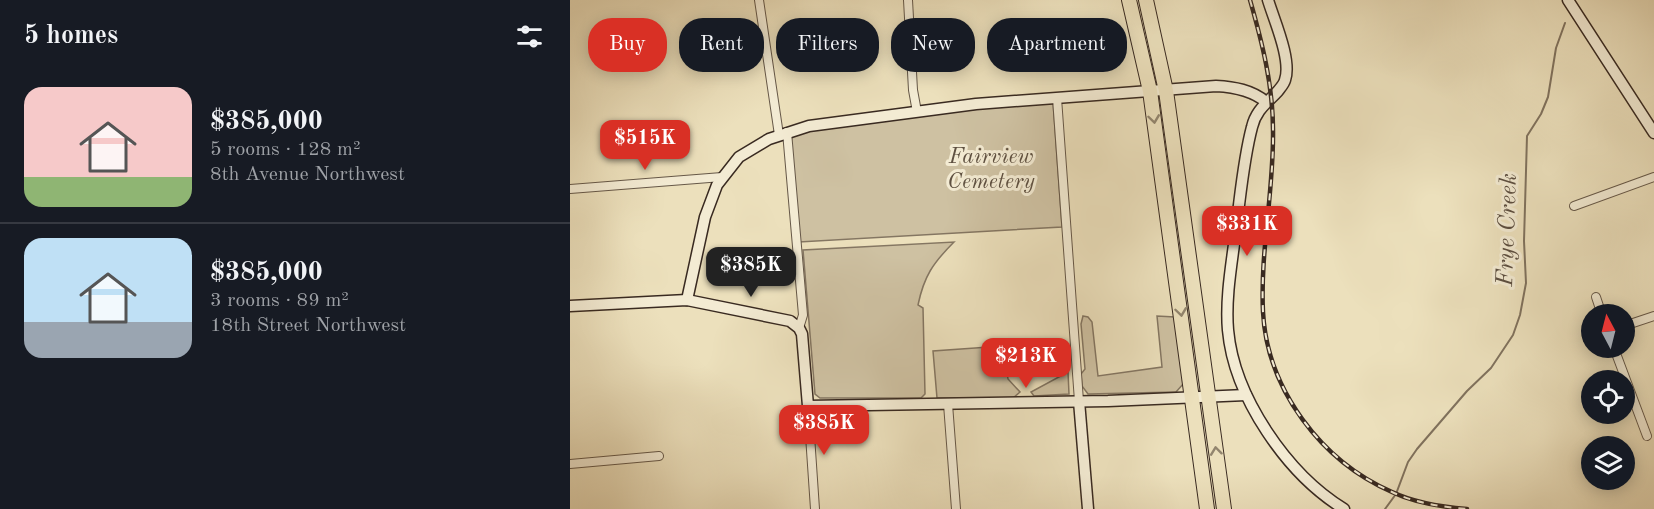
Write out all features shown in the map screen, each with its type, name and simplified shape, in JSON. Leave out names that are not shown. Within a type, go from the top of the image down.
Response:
[{"type":"highway","points":[[1129,0],[1150,92],[1207,509]]},
{"type":"highway","points":[[1146,0],[1166,91],[1224,509]]},
{"type":"street","points":[[759,0],[783,134],[803,315],[800,328],[803,340],[815,509]]},
{"type":"street","points":[[908,0],[913,90],[917,112]]},
{"type":"street","points":[[1268,0],[1284,53],[1286,70],[1284,82],[1255,116],[1250,135],[1228,304],[1230,342],[1246,395],[1269,432],[1298,470],[1316,488],[1344,509]]},
{"type":"street","points":[[1568,0],[1654,133]]},
{"type":"street","points":[[687,300],[705,217],[722,177],[747,152],[783,134],[809,126],[976,104],[1057,98],[1228,87],[1251,92],[1266,102]]},
{"type":"street","points":[[1057,98],[1071,313],[1088,509]]},
{"type":"street","points":[[570,189],[722,177]]},
{"type":"street","points":[[1574,206],[1654,177]]},
{"type":"street","points":[[1596,297],[1598,304]]},
{"type":"street","points":[[570,306],[687,300],[787,320],[800,328]]},
{"type":"street","points":[[1635,322],[1654,316]]},
{"type":"street","points":[[1618,358],[1647,436]]},
{"type":"street","points":[[807,406],[1079,401],[1246,395]]},
{"type":"street","points":[[948,404],[956,509]]},
{"type":"street","points":[[570,465],[659,456]]},
{"type":"green space","name":"Fairview Cemetery","points":[[1053,102],[1062,227],[799,242],[790,134],[819,128]]},
{"type":"green space","points":[[954,242],[930,270],[918,305],[923,308],[925,394],[921,398],[820,398],[815,394],[803,250]]},
{"type":"green space","points":[[1083,316],[1088,317],[1092,322],[1098,376],[1162,367],[1157,316],[1175,317],[1184,383],[1176,392],[1088,394],[1082,386],[1081,374],[1085,369],[1081,324]]},
{"type":"green space","points":[[1003,346],[1008,379],[1020,392],[1013,398],[937,398],[933,351]]},
{"type":"green space","points":[[1068,372],[1069,394],[1034,396],[1031,392]]},
{"type":"waterway","name":"Frye Creek","points":[[1385,509],[1396,494],[1408,462],[1417,449],[1467,391],[1491,368],[1513,335],[1520,315],[1526,283],[1524,241],[1527,136],[1541,114],[1548,97],[1556,48],[1565,23]]},
{"type":"railway","points":[[1250,0],[1266,64],[1273,113],[1273,153],[1265,244],[1263,312],[1267,341],[1275,368],[1287,395],[1302,419],[1342,462],[1366,479],[1401,496],[1429,504],[1467,509]]}]
